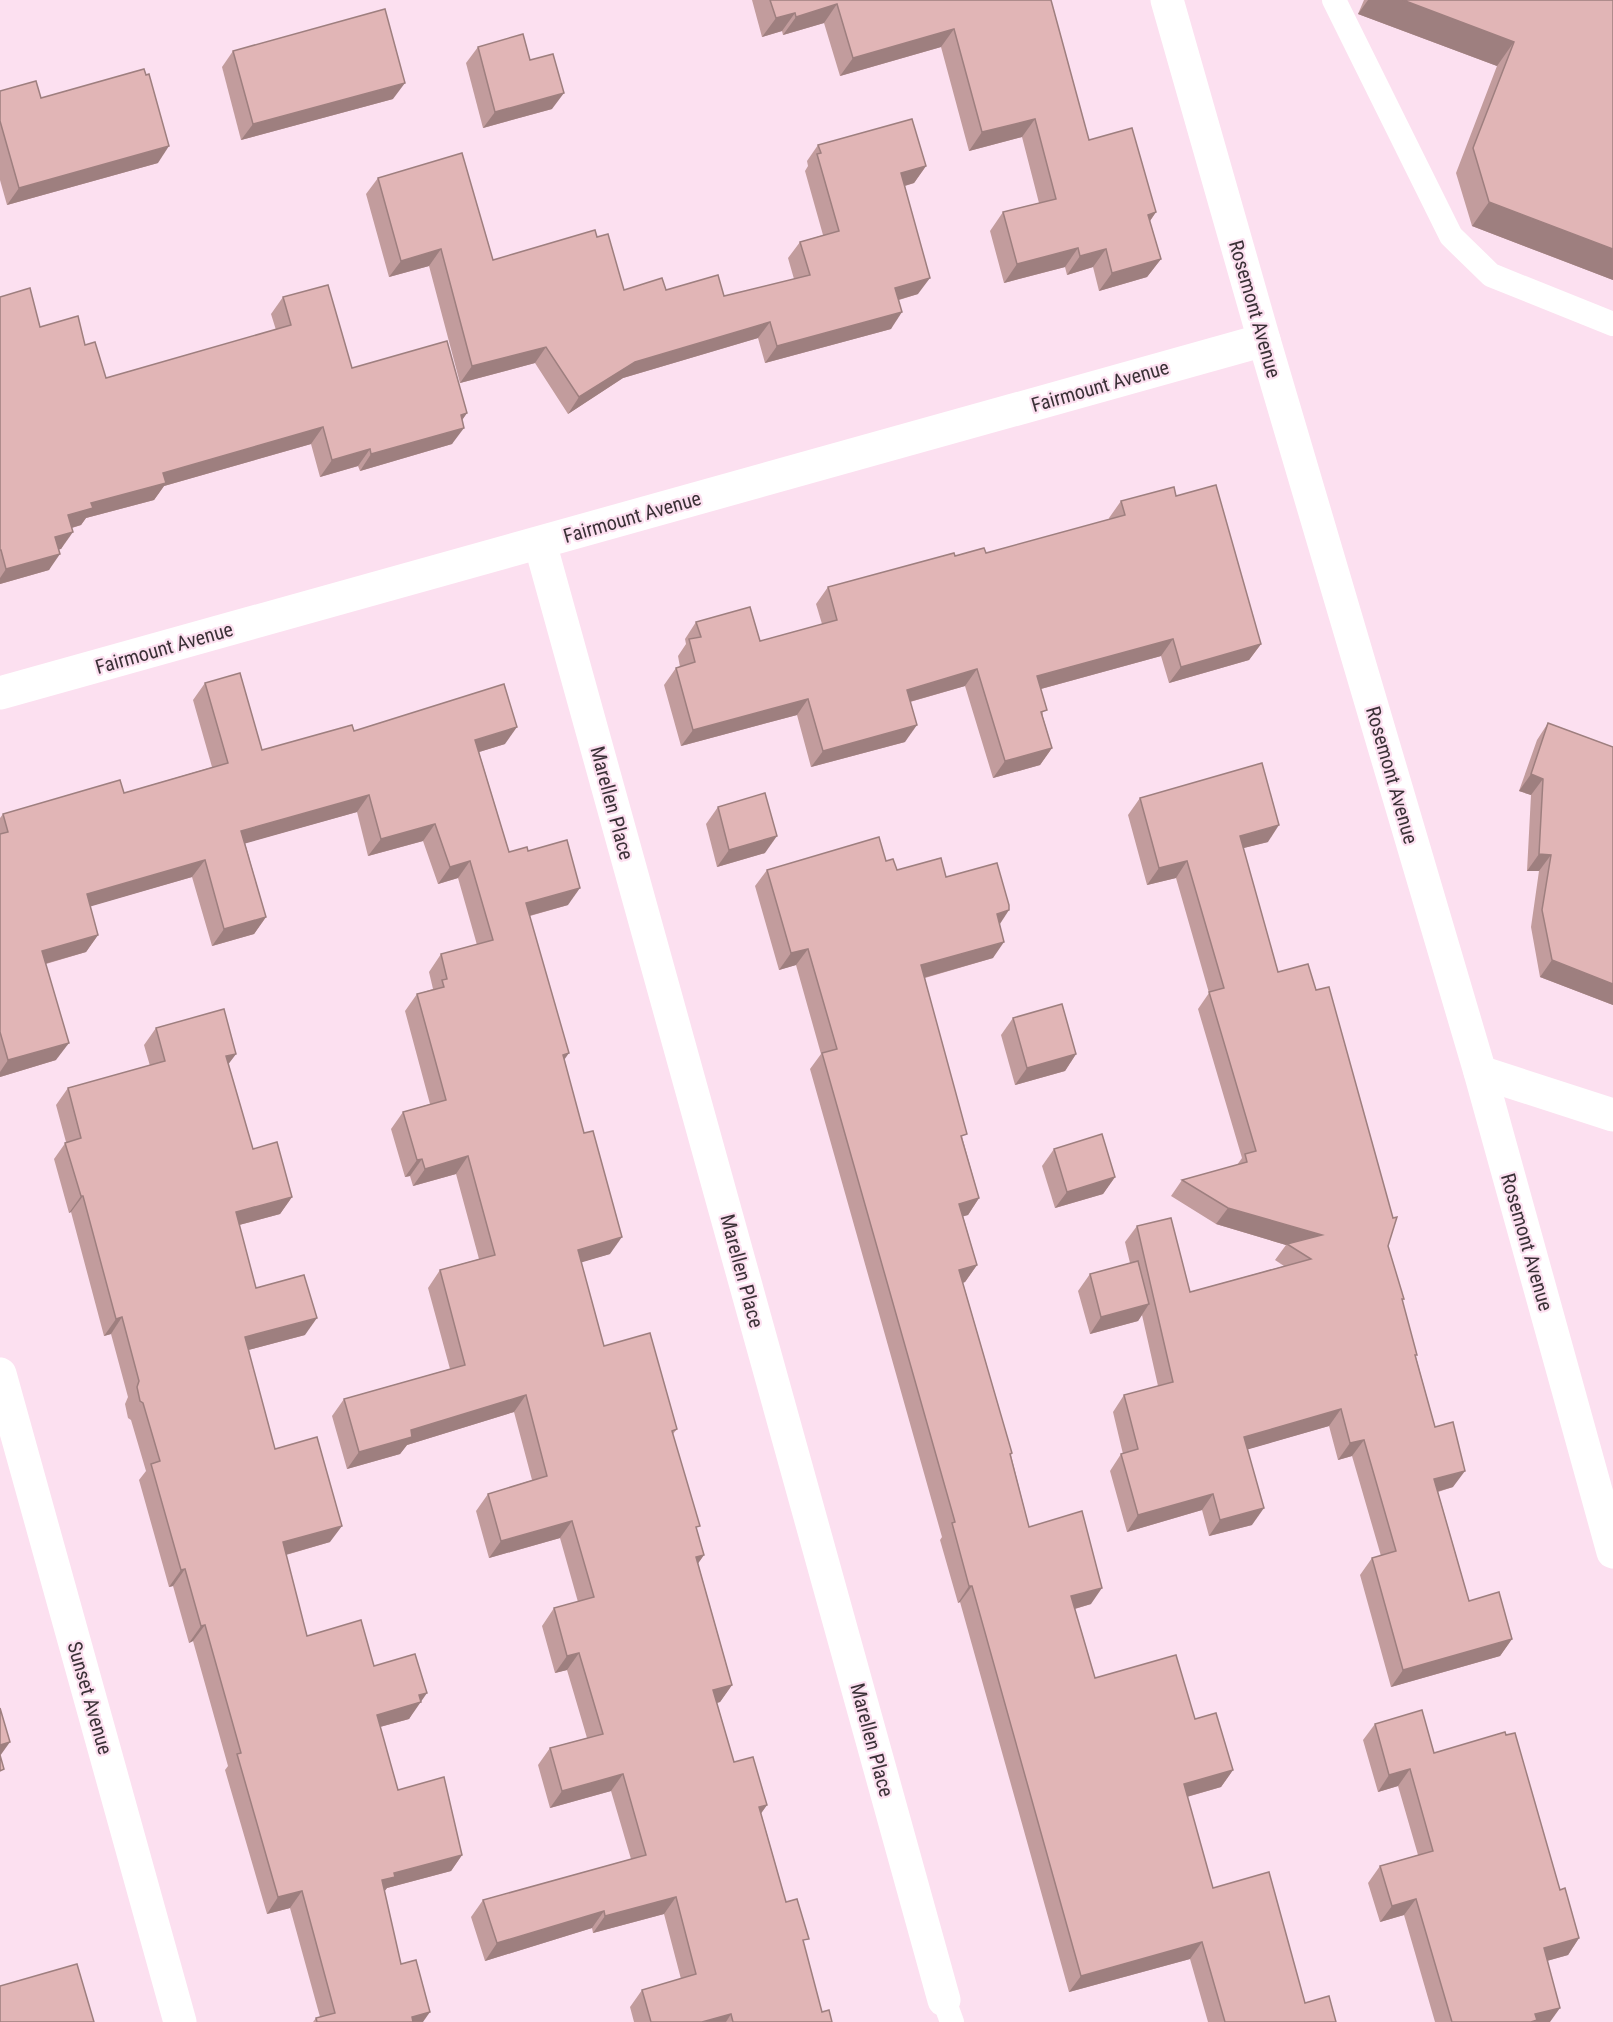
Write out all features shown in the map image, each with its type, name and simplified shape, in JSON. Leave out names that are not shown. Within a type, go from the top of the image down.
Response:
[{"type":"street","name":"Rosemont Avenue","points":[[1167,0],[1264,340],[1480,1072],[1613,1552]]},
{"type":"street","name":"Fairmount Avenue","points":[[0,693],[1264,340]]},
{"type":"street","name":"Marellen Place","points":[[540,543],[948,2011]]},
{"type":"street","points":[[1480,1072],[1613,1115]]},
{"type":"street","name":"Sunset Avenue","points":[[0,1374],[14,1479],[180,2022]]},
{"type":"lane","points":[[1334,0],[1451,236],[1491,275],[1613,324]]},
{"type":"building","points":[[770,0],[1051,0],[1089,140],[1132,128],[1156,212],[1148,215],[1161,259],[1112,273],[1106,249],[1080,256],[1078,248],[1017,264],[1003,212],[1056,199],[1035,119],[982,132],[954,29],[853,58],[837,4],[796,17],[795,13],[776,18]]},
{"type":"building","points":[[1403,0],[1613,0],[1613,249],[1489,202],[1473,148],[1514,42]]},
{"type":"building","points":[[385,9],[405,83],[253,124],[233,51]]},
{"type":"building","points":[[523,34],[530,60],[553,54],[564,93],[495,112],[478,47]]},
{"type":"building","points":[[144,69],[146,75],[149,74],[169,146],[19,188],[0,121],[0,91],[36,81],[41,98]]},
{"type":"building","points":[[912,119],[926,166],[901,173],[930,278],[895,288],[902,312],[777,346],[770,322],[635,362],[579,397],[546,347],[472,366],[441,249],[401,261],[378,178],[462,153],[493,260],[595,230],[597,237],[608,234],[624,290],[662,278],[666,290],[718,275],[724,296],[810,275],[800,242],[839,231],[817,154],[821,153],[818,145]]},
{"type":"building","points":[[328,285],[352,368],[447,341],[467,413],[461,415],[464,428],[371,454],[370,449],[332,460],[323,427],[163,473],[166,483],[91,503],[93,508],[68,515],[73,532],[55,537],[60,554],[6,569],[0,550],[0,297],[30,288],[40,327],[78,316],[85,345],[95,342],[106,378],[291,325],[283,297]]},
{"type":"building","points":[[1216,485],[1261,644],[1181,667],[1173,639],[1037,676],[1047,710],[1041,712],[1052,748],[1005,761],[977,669],[907,690],[917,725],[823,751],[808,699],[693,730],[676,668],[695,662],[689,639],[701,637],[696,622],[750,607],[760,641],[837,620],[828,587],[954,553],[955,556],[984,548],[986,553],[1125,515],[1121,501],[1174,487],[1176,496]]},
{"type":"building","points":[[240,673],[262,750],[352,725],[354,731],[504,684],[517,727],[475,740],[509,852],[527,847],[528,851],[567,840],[580,888],[526,903],[569,1053],[563,1055],[584,1133],[593,1131],[622,1237],[578,1250],[604,1346],[650,1333],[677,1429],[672,1431],[700,1526],[696,1527],[704,1555],[696,1557],[732,1685],[713,1690],[734,1762],[753,1757],[767,1805],[759,1807],[786,1902],[797,1899],[809,1939],[803,1940],[822,2012],[829,2010],[832,2022],[733,2022],[731,2014],[702,2022],[651,2022],[642,1990],[696,1974],[676,1897],[605,1916],[604,1911],[497,1943],[483,1900],[646,1855],[623,1774],[562,1791],[550,1748],[603,1734],[579,1653],[567,1656],[554,1608],[594,1597],[572,1521],[501,1541],[488,1494],[547,1476],[526,1395],[411,1430],[412,1437],[359,1452],[344,1399],[465,1365],[440,1270],[495,1255],[468,1156],[425,1169],[422,1159],[417,1160],[403,1112],[446,1100],[417,994],[444,987],[442,980],[447,979],[441,954],[493,940],[470,861],[450,867],[435,824],[381,839],[369,795],[241,831],[266,917],[224,929],[205,860],[87,894],[98,935],[42,951],[69,1043],[8,1060],[0,1032],[0,834],[8,832],[3,814],[120,780],[124,793],[228,763],[205,683]]},
{"type":"building","points":[[1548,723],[1613,747],[1613,984],[1552,960],[1542,910],[1551,855],[1539,854],[1543,779],[1531,774]]},
{"type":"building","points":[[1262,763],[1279,825],[1240,836],[1278,972],[1308,964],[1316,990],[1329,987],[1393,1218],[1397,1217],[1388,1246],[1404,1299],[1402,1299],[1417,1355],[1415,1355],[1435,1427],[1453,1422],[1465,1471],[1434,1479],[1469,1601],[1499,1592],[1512,1639],[1403,1670],[1372,1558],[1396,1551],[1364,1440],[1350,1443],[1341,1409],[1244,1437],[1264,1508],[1220,1520],[1213,1494],[1138,1515],[1121,1454],[1138,1449],[1124,1395],[1173,1382],[1137,1226],[1171,1218],[1190,1292],[1311,1259],[1287,1244],[1322,1235],[1228,1208],[1182,1180],[1247,1162],[1245,1154],[1256,1151],[1209,992],[1224,988],[1187,861],[1159,868],[1140,798]]},
{"type":"building","points":[[765,793],[777,836],[729,850],[718,807]]},
{"type":"building","points":[[879,837],[886,861],[893,859],[897,870],[941,858],[946,877],[997,863],[1009,905],[1009,910],[997,914],[1004,942],[921,965],[967,1134],[961,1136],[979,1198],[959,1204],[977,1265],[959,1270],[1012,1453],[1010,1454],[1029,1527],[1082,1511],[1102,1588],[1071,1596],[1095,1678],[1176,1655],[1195,1719],[1216,1713],[1233,1770],[1184,1784],[1213,1888],[1269,1872],[1305,2003],[1329,1996],[1336,2022],[1225,2022],[1202,1942],[1081,1976],[972,1586],[969,1586],[952,1523],[955,1522],[822,1053],[837,1049],[808,949],[791,953],[767,870]]},
{"type":"building","points":[[1062,1004],[1076,1054],[1027,1068],[1013,1018]]},
{"type":"building","points":[[224,1009],[236,1054],[226,1056],[253,1149],[277,1142],[292,1197],[236,1212],[256,1288],[304,1275],[317,1318],[245,1337],[275,1449],[317,1437],[342,1526],[283,1542],[307,1636],[361,1620],[374,1666],[415,1654],[427,1693],[419,1695],[421,1702],[377,1715],[398,1790],[444,1777],[462,1855],[394,1873],[395,1877],[382,1880],[401,1964],[416,1960],[430,2012],[412,2017],[413,2022],[317,2022],[316,2018],[335,2013],[302,1891],[278,1897],[237,1754],[241,1753],[205,1625],[201,1626],[185,1569],[181,1570],[151,1464],[160,1461],[143,1403],[140,1401],[137,1387],[139,1381],[122,1317],[116,1319],[83,1196],[81,1196],[65,1143],[81,1138],[68,1088],[165,1061],[156,1028]]},
{"type":"building","points":[[1102,1134],[1115,1177],[1067,1192],[1054,1149]]},
{"type":"building","points":[[1138,1261],[1149,1304],[1101,1317],[1090,1274]]},
{"type":"building","points":[[0,1708],[10,1742],[0,1745]]},
{"type":"building","points":[[1422,1710],[1434,1753],[1505,1732],[1506,1735],[1515,1733],[1560,1890],[1565,1888],[1579,1938],[1544,1948],[1560,2008],[1535,2014],[1537,2020],[1531,2022],[1452,2022],[1416,1899],[1392,1906],[1380,1866],[1433,1851],[1410,1769],[1389,1775],[1375,1724]]},
{"type":"building","points":[[0,1755],[4,1769],[0,1771]]},
{"type":"building","points":[[77,1964],[94,2022],[0,2022],[0,1986]]}]
